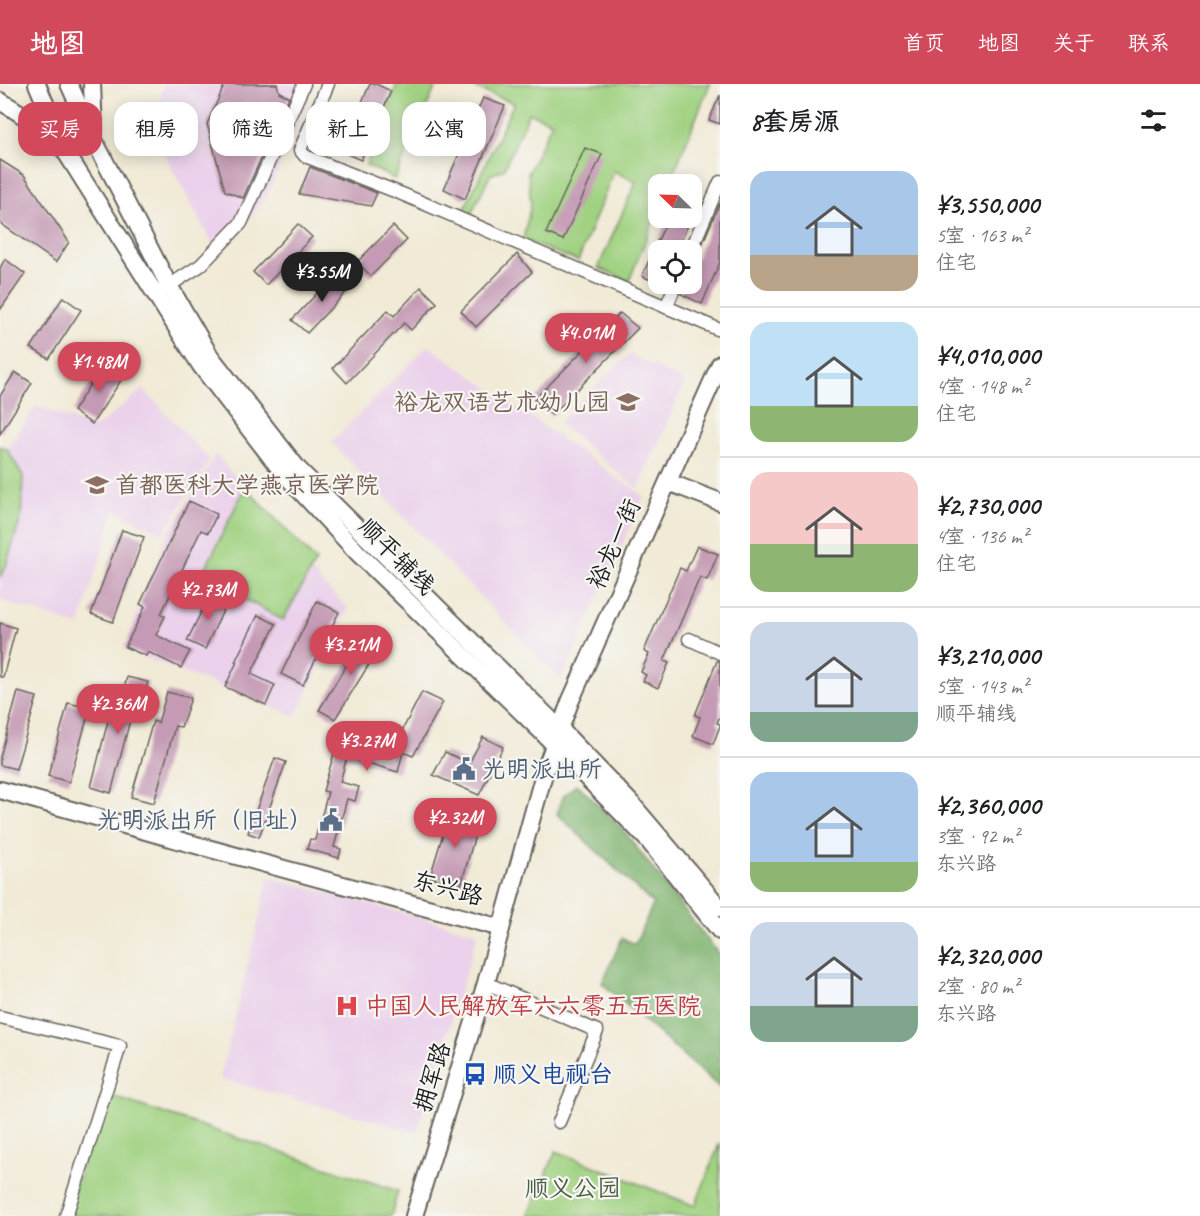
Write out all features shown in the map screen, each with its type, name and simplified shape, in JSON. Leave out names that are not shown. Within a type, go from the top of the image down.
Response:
[{"type":"main road","name":"顺平辅线","points":[[37,84],[45,102]]},
{"type":"main road","name":"顺平辅线","points":[[69,84],[77,102]]},
{"type":"main road","points":[[92,84],[93,102]]},
{"type":"main road","points":[[0,101],[18,112]]},
{"type":"main road","name":"顺平辅线","points":[[68,156],[210,356],[298,469],[561,729],[630,802],[720,909]]},
{"type":"main road","name":"顺平辅线","points":[[101,156],[162,290],[201,366],[280,469],[357,552],[648,840],[720,931]]},
{"type":"main road","name":"裕龙一街","points":[[554,746],[570,702],[720,364]]},
{"type":"main road","points":[[668,482],[720,502]]},
{"type":"main road","name":"拥军路","points":[[414,1216],[486,983],[545,770],[554,746]]},
{"type":"main road","name":"东兴路","points":[[0,789],[501,928]]},
{"type":"street","points":[[162,290],[201,265],[241,223],[304,84]]},
{"type":"street","points":[[327,84],[300,150],[305,156],[413,199],[720,330]]},
{"type":"street","points":[[695,240],[720,182]]},
{"type":"street","points":[[666,307],[672,294]]},
{"type":"street","points":[[689,639],[720,653]]},
{"type":"street","points":[[486,983],[597,1031],[559,1122]]},
{"type":"street","points":[[0,1017],[120,1046],[66,1216]]},
{"type":"shaded area","points":[[164,84],[314,84],[294,132],[294,102],[210,102],[210,156],[284,156],[266,198],[219,256],[165,156],[198,156],[198,102],[159,102]]},
{"type":"shaded area","points":[[428,346],[644,496],[561,680],[331,442]]},
{"type":"shaded area","name":"裕龙双语艺术幼儿园","points":[[629,354],[685,382],[638,489],[559,423]]},
{"type":"shaded area","name":"首都医科大学燕京医学院","points":[[143,389],[210,460],[163,533],[115,511],[79,626],[0,600],[0,446],[7,449],[36,406],[96,428]]},
{"type":"shaded area","points":[[216,454],[320,581],[348,608],[296,716],[124,649],[167,535]]},
{"type":"shaded area","name":"中国人民解放军六六零五五医院","points":[[269,877],[478,933],[417,1132],[220,1079]]},
{"type":"green space","points":[[397,84],[443,84],[441,87],[436,86],[429,102],[402,102],[402,156],[405,156],[395,179],[366,165],[369,156],[390,156],[390,102]]},
{"type":"green space","points":[[472,84],[710,84],[673,174],[648,174],[648,228],[650,228],[629,281],[598,268],[636,182],[614,171],[578,261],[523,240],[531,204],[528,173],[552,122],[529,113],[504,169],[490,175],[471,214],[462,214],[514,103],[477,89]]},
{"type":"green space","points":[[0,446],[7,449],[23,476],[21,517],[0,578]]},
{"type":"green space","points":[[245,487],[316,561],[283,620],[202,576]]},
{"type":"green space","points":[[577,784],[623,830],[720,956],[720,1088],[602,983],[622,938],[635,944],[653,904],[557,814],[563,796]]},
{"type":"green space","points":[[105,1094],[398,1191],[391,1216],[66,1216]]},
{"type":"green space","name":"顺义公园","points":[[720,1142],[720,1216],[528,1216],[556,1151],[695,1206]]},
{"type":"building","points":[[225,84],[277,84],[279,92],[289,97],[287,102],[217,102]]},
{"type":"building","points":[[370,84],[376,84],[391,91],[386,102],[362,102]]},
{"type":"building","points":[[720,95],[720,124],[709,120]]},
{"type":"building","points":[[483,98],[505,106],[486,150],[486,102],[481,102]]},
{"type":"building","points":[[210,117],[210,135],[207,124]]},
{"type":"building","points":[[585,148],[602,154],[563,240],[546,233]]},
{"type":"building","points":[[216,156],[262,156],[243,198],[225,191]]},
{"type":"building","points":[[458,156],[483,156],[465,199],[444,189]]},
{"type":"building","points":[[0,160],[24,175],[69,242],[56,262],[0,223]]},
{"type":"building","points":[[310,167],[377,193],[371,206],[299,194]]},
{"type":"building","points":[[720,203],[720,262],[702,304],[681,294],[702,294],[702,245]]},
{"type":"building","points":[[298,224],[312,237],[266,285],[253,272]]},
{"type":"building","points":[[393,226],[407,240],[371,276],[357,262]]},
{"type":"building","points":[[664,228],[687,228],[681,240],[658,240]]},
{"type":"building","points":[[517,254],[532,272],[476,327],[461,311]]},
{"type":"building","points":[[5,259],[25,274],[0,310],[0,268]]},
{"type":"building","points":[[648,263],[648,279],[642,276]]},
{"type":"building","points":[[337,272],[352,286],[307,333],[292,320]]},
{"type":"building","points":[[421,287],[437,303],[411,330],[404,323],[347,383],[333,368],[388,310],[394,316]]},
{"type":"building","points":[[63,297],[81,310],[49,359],[31,348]]},
{"type":"building","points":[[620,313],[638,328],[552,415],[534,400]]},
{"type":"building","points":[[105,361],[124,376],[92,424],[73,411]]},
{"type":"building","points":[[15,372],[32,383],[0,434],[0,396]]},
{"type":"building","points":[[189,501],[217,514],[208,533],[201,530],[161,614],[165,616],[156,635],[190,651],[181,668],[148,652],[146,656],[125,647],[145,607],[140,604]]},
{"type":"building","points":[[122,530],[144,537],[113,622],[91,614]]},
{"type":"building","points":[[697,546],[718,554],[707,580],[700,577],[664,661],[669,663],[658,688],[643,681],[646,675],[641,672],[649,654],[644,651],[680,568],[686,571]]},
{"type":"building","points":[[211,592],[228,600],[205,649],[187,641]]},
{"type":"building","points":[[317,601],[339,612],[303,685],[281,674]]},
{"type":"building","points":[[258,615],[276,624],[251,674],[275,685],[266,705],[225,687]]},
{"type":"building","points":[[0,623],[16,628],[3,677],[0,677]]},
{"type":"building","points":[[366,633],[383,642],[335,719],[319,710]]},
{"type":"building","points":[[717,661],[720,661],[720,716],[717,723],[720,726],[713,744],[693,736],[700,717],[695,715]]},
{"type":"building","points":[[127,677],[148,682],[140,711],[133,709],[111,793],[91,787],[111,709],[119,710]]},
{"type":"building","points":[[18,692],[37,697],[16,769],[0,765],[0,757]]},
{"type":"building","points":[[167,692],[191,698],[181,727],[175,726],[154,803],[131,797],[153,721],[158,723]]},
{"type":"building","points":[[422,692],[443,702],[413,756],[403,752],[398,772],[347,757],[340,782],[359,787],[355,801],[347,799],[334,847],[341,849],[339,858],[307,849],[310,839],[315,840],[328,792],[323,791],[338,740],[351,743],[350,747],[388,758]]},
{"type":"building","points":[[68,703],[90,708],[69,782],[48,776]]},
{"type":"building","name":"光明派出所","points":[[483,737],[503,747],[479,795],[433,775],[445,752],[469,763]]},
{"type":"building","points":[[275,758],[286,762],[259,837],[248,833]]},
{"type":"building","points":[[449,814],[479,821],[461,885],[430,877]]},
{"type":"place","name":"裕龙双语艺术幼儿园","points":[[628,402]]},
{"type":"place","name":"首都医科大学燕京医学院","points":[[97,485]]},
{"type":"place","name":"光明派出所","points":[[464,769]]},
{"type":"place","name":"光明派出所（旧址）","points":[[331,820]]},
{"type":"place","name":"中国人民解放军六六零五五医院","points":[[347,1006]]},
{"type":"place","name":"顺义电视台","points":[[475,1074]]}]
